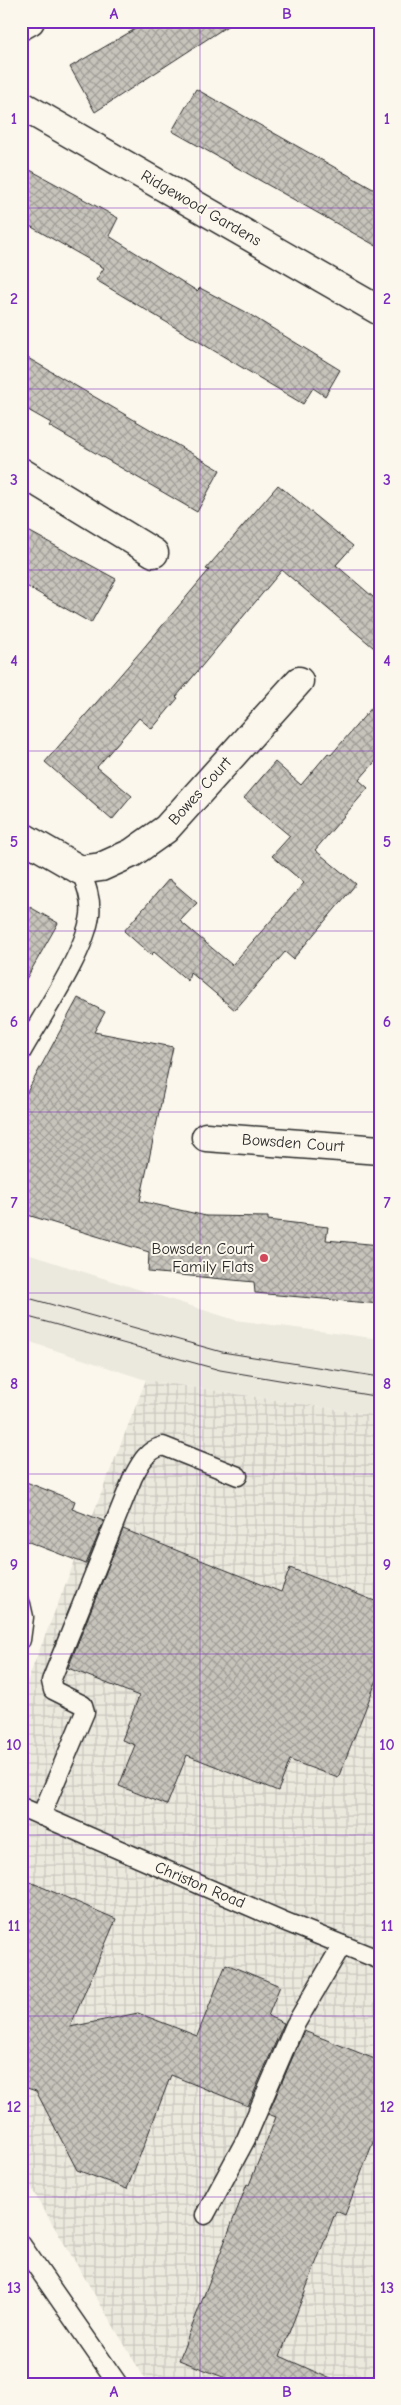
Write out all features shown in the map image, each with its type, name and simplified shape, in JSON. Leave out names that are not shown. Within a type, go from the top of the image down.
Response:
[{"type":"street","points":[[21,26],[30,21]]},
{"type":"street","name":"Ridgewood Gardens","points":[[21,105],[380,311]]},
{"type":"street","points":[[21,472],[154,553]]},
{"type":"street","name":"Bowes Court","points":[[80,870],[101,867],[132,853],[166,829],[299,681]]},
{"type":"street","points":[[21,836],[80,870]]},
{"type":"street","name":"Bowsden Court","points":[[206,1137],[380,1150]]},
{"type":"lane","points":[[21,1053],[81,946],[90,914],[87,888],[80,870]]},
{"type":"lane","points":[[41,1816],[85,1712],[84,1705],[54,1690],[51,1681],[130,1486],[144,1457],[152,1449],[163,1446],[238,1476]]},
{"type":"lane","points":[[21,1604],[24,1617],[21,1640]]},
{"type":"lane","name":"Christon Road","points":[[21,1807],[380,1960]]},
{"type":"lane","points":[[205,2215],[246,2139],[295,2025],[342,1945]]},
{"type":"lane","points":[[21,2244],[118,2384]]},
{"type":"shaded area","points":[[21,1252],[235,1320],[380,1339],[380,1416],[146,1380],[21,1339]]},
{"type":"shaded area","points":[[146,1380],[380,1416],[380,2384],[148,2384],[21,2171],[21,1697]]},
{"type":"building","points":[[149,21],[235,21],[95,112],[70,67]]},
{"type":"building","points":[[196,89],[380,193],[380,248],[172,131]]},
{"type":"building","points":[[21,165],[118,218],[109,236],[197,291],[200,288],[244,311],[340,370],[325,396],[313,388],[303,404],[96,280],[104,268],[21,221]]},
{"type":"building","points":[[21,354],[220,470],[197,512],[49,426],[51,423],[21,406]]},
{"type":"building","points":[[278,485],[353,546],[336,565],[380,603],[380,653],[282,570],[176,697],[178,698],[152,729],[139,718],[97,767],[132,796],[112,820],[45,762],[141,651],[209,570],[206,569]]},
{"type":"building","points":[[21,527],[116,579],[91,623],[21,583]]},
{"type":"building","points":[[380,698],[380,756],[359,780],[368,788],[315,850],[356,884],[293,959],[285,952],[235,1010],[190,972],[188,981],[154,952],[151,955],[124,931],[169,879],[197,903],[180,921],[232,965],[304,883],[272,856],[290,836],[244,798],[275,762],[301,785],[328,753],[331,755]]},
{"type":"building","points":[[21,902],[58,923],[21,988]]},
{"type":"building","points":[[78,998],[105,1012],[94,1032],[173,1047],[140,1201],[206,1216],[268,1217],[268,1220],[328,1227],[326,1240],[380,1245],[380,1304],[255,1293],[254,1282],[148,1272],[149,1252],[21,1213],[21,1103]]},
{"type":"building","points":[[21,1480],[75,1501],[72,1509],[104,1521],[86,1564],[21,1539]]},
{"type":"building","points":[[123,1529],[281,1592],[290,1568],[380,1603],[380,1672],[338,1778],[290,1760],[278,1791],[187,1755],[167,1805],[119,1786],[135,1745],[122,1740],[139,1696],[68,1668]]},
{"type":"building","points":[[21,1878],[116,1919],[70,2027],[138,2013],[197,2036],[226,1964],[280,1986],[268,2016],[284,2023],[248,2106],[171,2075],[127,2189],[77,2170],[36,2091],[21,2086]]},
{"type":"building","points":[[304,2031],[380,2061],[380,2124],[345,2215],[336,2211],[280,2356],[342,2384],[241,2384],[179,2360],[247,2184],[249,2185],[276,2117],[268,2114]]},
{"type":"tram line","points":[[21,1296],[222,1352],[380,1377]]},
{"type":"tram line","points":[[21,1315],[220,1370],[380,1397]]},
{"type":"place","name":"Bowsden Court Family Flats","points":[[264,1258]]}]
